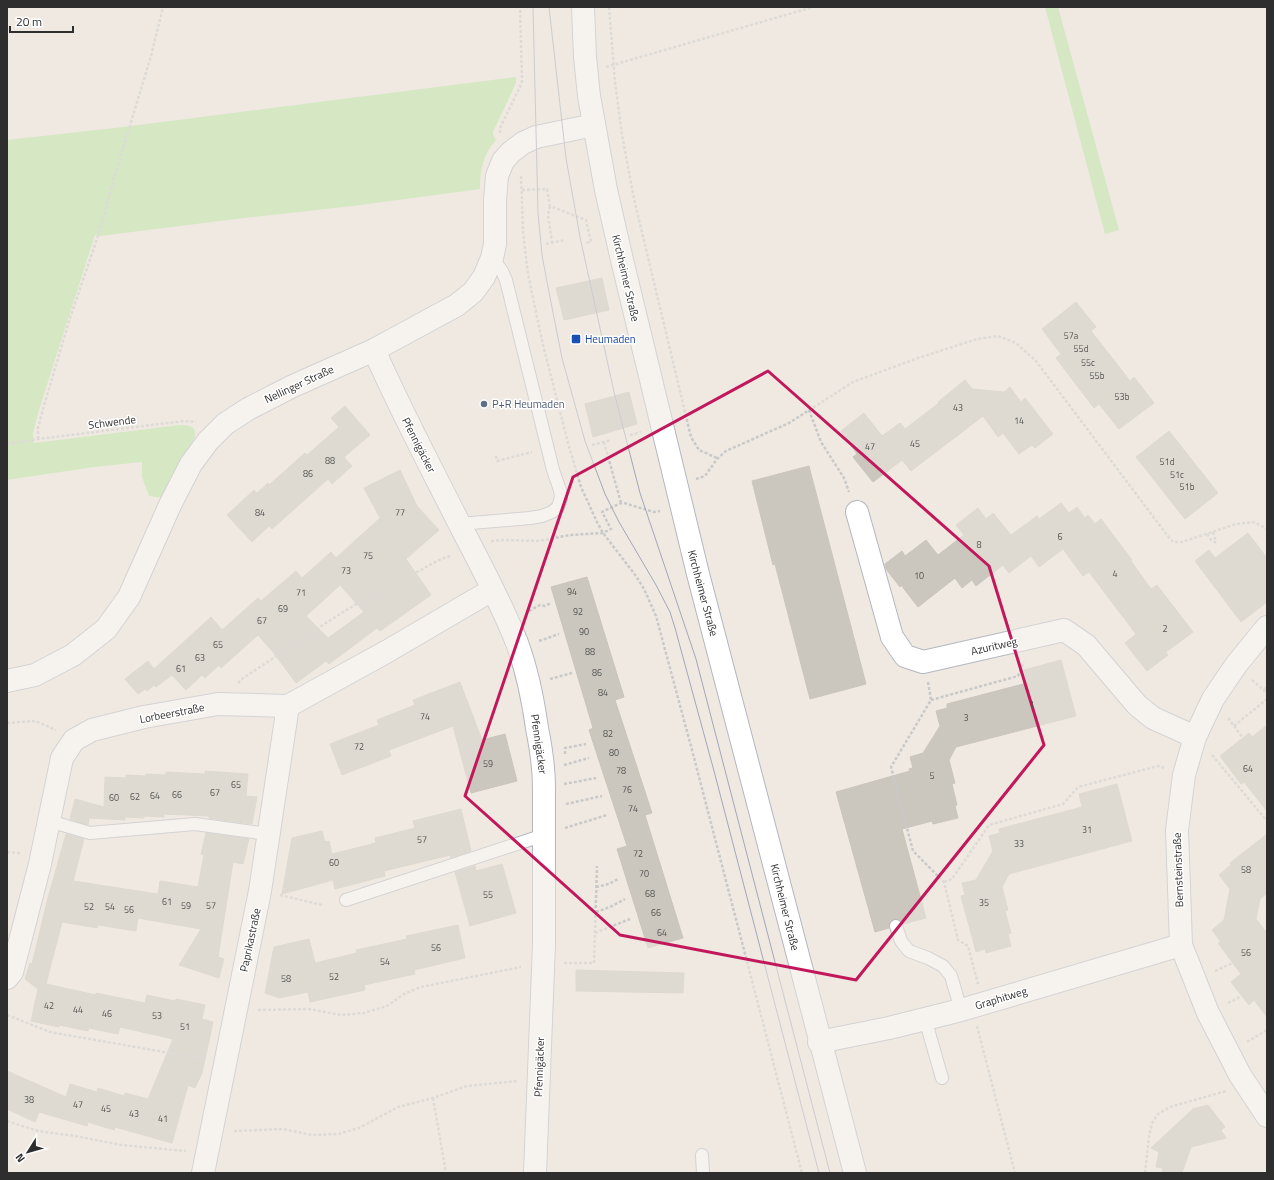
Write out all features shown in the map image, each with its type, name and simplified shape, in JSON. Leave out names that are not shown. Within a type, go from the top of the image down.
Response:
[{"type":"street","name":"Kirchheimer Straße","points":[[583,7],[584,57],[594,125],[606,190],[622,260],[698,574],[854,1173]]},
{"type":"street","name":"Nellinger Straße","points":[[7,681],[35,675],[73,655],[106,629],[129,597],[186,474],[199,452],[216,431],[242,413],[293,386],[374,350],[463,301],[473,292],[488,270],[492,258],[495,244],[495,200],[497,176],[503,161],[510,152],[523,143],[536,138],[594,125]]},
{"type":"street","name":"Pfennigäcker","points":[[374,350],[400,407],[512,632],[522,662],[534,708],[544,778],[543,963],[535,1173]]},
{"type":"street","points":[[856,512],[892,637],[905,656],[923,662]]},
{"type":"street","points":[[288,706],[386,652],[492,590]]},
{"type":"street","name":"Bernsteinstraße","points":[[1267,627],[1236,665],[1217,693],[1195,738],[1184,775],[1177,830],[1181,945],[1205,1006],[1245,1083],[1267,1116]]},
{"type":"street","name":"Azuritweg","points":[[923,662],[1064,630],[1086,645],[1137,705],[1153,718],[1195,738]]},
{"type":"street","name":"Lorbeerstraße","points":[[7,978],[12,972],[40,864],[62,758],[74,740],[92,730],[144,718],[218,704],[288,706]]},
{"type":"street","name":"Paprikastraße","points":[[207,1153],[260,891],[288,706]]},
{"type":"street","name":"Graphitweg","points":[[819,1042],[889,1028],[972,1007],[1181,945]]},
{"type":"lane","points":[[459,524],[542,516],[552,512],[558,507],[562,498],[551,463],[506,280],[502,271],[492,258]]},
{"type":"lane","points":[[49,821],[90,833],[195,824],[268,834]]},
{"type":"lane","points":[[346,900],[544,835]]},
{"type":"lane","points":[[896,926],[901,941],[909,951],[928,958],[943,966],[952,976],[972,1007]]},
{"type":"lane","points":[[925,1019],[942,1078]]},
{"type":"lane","points":[[702,1154],[703,1173]]},
{"type":"path","points":[[38,439],[38,428],[42,409],[70,318],[101,228],[112,185],[153,50],[163,7]]},
{"type":"path","points":[[520,7],[522,81],[500,130],[520,170],[523,232],[528,274],[554,393],[581,487],[603,533],[636,576],[644,589],[656,616],[802,1173]]},
{"type":"path","points":[[609,7],[613,65],[622,135],[634,200],[691,437],[700,450],[717,458]]},
{"type":"path","points":[[613,65],[813,7]]},
{"type":"path","points":[[522,190],[547,189],[550,206],[548,215],[552,242]]},
{"type":"path","points":[[550,206],[586,220],[590,242],[586,243]]},
{"type":"path","points":[[546,244],[565,240]]},
{"type":"path","points":[[676,484],[705,476],[717,458],[726,451],[789,423],[853,382],[977,339],[998,336],[1016,343],[1036,361],[1173,542],[1182,542],[1236,524],[1254,522],[1267,529]]},
{"type":"path","points":[[809,410],[821,442],[844,478],[856,512]]},
{"type":"path","name":"Schwende","points":[[7,444],[184,421],[195,421],[216,431]]},
{"type":"path","points":[[592,446],[610,440]]},
{"type":"path","points":[[604,442],[621,503]]},
{"type":"path","points":[[218,704],[242,679],[338,615],[362,600],[440,559],[461,554],[493,540],[539,541],[570,535],[603,533],[611,529],[602,512],[621,503],[654,512],[662,510]]},
{"type":"path","points":[[1207,534],[1211,540],[1217,543],[1213,532]]},
{"type":"path","points":[[529,611],[540,605],[545,606],[551,603]]},
{"type":"path","points":[[538,641],[559,634]]},
{"type":"path","points":[[931,700],[1018,676],[1024,662],[1019,640]]},
{"type":"path","points":[[923,662],[931,700],[891,767],[913,851],[944,882],[958,940],[968,946],[972,1007],[1015,1173]]},
{"type":"path","points":[[550,680],[572,673]]},
{"type":"path","points":[[1264,690],[1267,686]]},
{"type":"path","points":[[1234,726],[1267,699]]},
{"type":"path","points":[[7,723],[35,720],[74,740]]},
{"type":"path","points":[[1195,738],[1209,751],[1267,821]]},
{"type":"path","points":[[566,765],[565,748],[586,744]]},
{"type":"path","points":[[544,778],[566,765],[589,758]]},
{"type":"path","points":[[944,882],[952,879],[989,826],[1063,804],[1078,787],[1158,766],[1184,775]]},
{"type":"path","points":[[544,778],[596,778]]},
{"type":"path","points":[[544,810],[602,796]]},
{"type":"path","points":[[544,835],[607,815]]},
{"type":"path","points":[[235,1011],[309,1009],[341,1015],[364,1014],[387,1006],[404,994],[421,987],[543,963],[594,963],[597,866]]},
{"type":"path","points":[[596,887],[609,884],[618,879]]},
{"type":"path","points":[[260,891],[322,905]]},
{"type":"path","points":[[596,912],[625,899]]},
{"type":"path","points":[[595,933],[630,920]]},
{"type":"path","points":[[7,1015],[50,1032],[224,1063]]},
{"type":"path","points":[[7,1121],[38,1131],[75,1136],[121,1145],[207,1153],[263,1129],[283,1129],[312,1135],[338,1134],[359,1128],[398,1108],[467,1086],[539,1079]]},
{"type":"path","points":[[1145,1173],[1152,1123],[1158,1114],[1170,1107],[1223,1093],[1245,1083]]},
{"type":"path","points":[[433,1098],[446,1173]]},
{"type":"highlighted area","points":[[768,371],[989,566],[1044,745],[856,980],[620,935],[465,796],[573,477]]},
{"type":"green space","points":[[1045,7],[1058,7],[1119,230],[1105,234]]},
{"type":"green space","points":[[516,77],[516,83],[493,132],[496,140],[488,151],[483,163],[480,189],[353,206],[100,236],[95,235],[38,413],[33,434],[34,443],[180,425],[194,428],[194,439],[178,465],[163,498],[149,496],[142,477],[142,462],[94,467],[7,480],[7,140],[123,127]]},
{"type":"building","points":[[602,278],[609,310],[564,320],[556,288]]},
{"type":"building","points":[[1076,302],[1096,327],[1091,331],[1130,381],[1134,377],[1154,403],[1119,429],[1099,404],[1094,408],[1056,358],[1061,354],[1042,329]]},
{"type":"building","points":[[965,380],[972,389],[1004,392],[1010,387],[1021,402],[1025,398],[1053,434],[1035,448],[1032,445],[1019,454],[1003,433],[998,437],[983,416],[911,471],[902,460],[873,482],[853,457],[857,454],[841,431],[864,413],[882,436],[900,423],[905,429],[939,403],[938,402]]},
{"type":"building","points":[[629,392],[637,424],[593,437],[585,404]]},
{"type":"building","points":[[345,406],[370,435],[344,457],[352,466],[332,484],[328,479],[272,529],[269,526],[252,542],[227,515],[254,490],[257,493],[268,483],[269,485],[305,453],[307,455],[339,427],[331,418]]},
{"type":"building","points":[[1169,431],[1218,493],[1185,519],[1136,457]]},
{"type":"building","points":[[809,466],[866,684],[810,699],[775,564],[773,565],[752,481]]},
{"type":"building","points":[[400,470],[417,506],[439,530],[406,559],[431,595],[380,631],[377,628],[329,664],[326,661],[296,683],[273,652],[258,635],[221,668],[219,665],[205,678],[202,675],[186,690],[172,675],[156,687],[154,685],[147,691],[145,689],[138,694],[125,679],[148,661],[154,669],[211,617],[222,630],[258,598],[261,601],[296,571],[302,578],[331,552],[336,558],[380,518],[364,488]],"holes":[[[340,585],[364,612],[328,638],[306,616]]]},
{"type":"building","points":[[1061,503],[1069,513],[1077,507],[1085,518],[1088,515],[1095,524],[1101,519],[1132,560],[1131,561],[1151,589],[1157,585],[1193,632],[1166,652],[1168,655],[1147,671],[1125,643],[1136,634],[1089,572],[1083,576],[1063,549],[1039,567],[1031,556],[1009,573],[1003,565],[976,586],[972,580],[962,588],[955,578],[918,607],[886,569],[885,564],[902,551],[905,556],[926,540],[938,555],[964,535],[956,525],[978,508],[986,519],[993,513],[1011,535],[1037,516],[1039,519]]},
{"type":"building","points":[[1248,533],[1267,558],[1267,602],[1241,622],[1195,561],[1209,550],[1215,558]]},
{"type":"building","points":[[587,577],[624,697],[615,700],[652,813],[645,815],[683,938],[648,948],[617,849],[627,846],[589,730],[593,728],[551,587]]},
{"type":"building","points":[[1061,660],[1076,716],[956,747],[949,760],[955,783],[952,784],[957,805],[955,806],[958,818],[933,824],[932,821],[902,829],[926,918],[903,924],[901,920],[894,919],[890,921],[889,928],[875,932],[836,792],[910,771],[909,769],[913,768],[910,757],[923,753],[940,726],[936,711],[947,708],[947,704],[1027,683],[1024,670]]},
{"type":"building","points":[[460,682],[482,740],[505,734],[517,781],[471,793],[453,726],[389,750],[391,756],[342,775],[330,744],[379,725],[377,720],[415,705],[413,700]]},
{"type":"building","points":[[1267,725],[1267,811],[1244,782],[1241,784],[1220,756],[1249,733],[1252,737]]},
{"type":"building","points":[[205,771],[248,774],[246,796],[257,797],[252,824],[209,818],[209,816],[164,814],[164,817],[125,817],[125,820],[89,818],[88,825],[70,819],[75,799],[104,807],[105,777],[126,778],[126,775],[166,775],[166,772],[205,774]]},
{"type":"building","points":[[1117,784],[1132,841],[1009,874],[1002,887],[1008,910],[1005,911],[1011,933],[1008,934],[1011,946],[986,953],[985,949],[976,952],[961,896],[965,895],[962,883],[976,880],[993,851],[989,836],[1000,833],[999,829],[1082,807],[1079,794]]},
{"type":"building","points":[[461,809],[471,851],[451,858],[450,855],[384,871],[385,876],[335,889],[333,880],[282,894],[292,838],[322,831],[325,842],[329,841],[332,854],[376,843],[375,838],[415,828],[413,821]]},
{"type":"building","points":[[206,833],[249,839],[243,864],[233,862],[218,957],[224,959],[219,978],[179,965],[201,929],[138,918],[136,931],[98,925],[97,928],[62,922],[46,984],[96,995],[96,993],[145,1003],[147,995],[205,1005],[202,1019],[213,1022],[202,1073],[195,1088],[188,1085],[172,1143],[115,1127],[114,1130],[88,1122],[87,1126],[39,1112],[35,1122],[7,1109],[7,1071],[66,1097],[70,1084],[97,1092],[98,1088],[124,1096],[125,1093],[148,1099],[173,1039],[120,1027],[118,1034],[89,1028],[88,1031],[59,1025],[59,1027],[31,1021],[38,989],[25,979],[30,963],[32,964],[48,898],[66,834],[84,839],[73,881],[158,894],[160,881],[198,887],[204,855],[201,854]]},
{"type":"building","points":[[1267,834],[1267,893],[1260,899],[1256,919],[1267,933],[1267,1017],[1254,1000],[1249,1005],[1231,982],[1241,974],[1218,943],[1221,942],[1212,930],[1224,920],[1230,889],[1219,875],[1231,865],[1230,863]]},
{"type":"building","points":[[502,864],[516,913],[470,926],[455,872],[475,866],[476,871]]},
{"type":"building","points":[[458,925],[465,958],[414,970],[415,974],[364,985],[365,990],[310,1002],[308,992],[279,998],[265,993],[274,947],[309,939],[315,963],[357,953],[356,950],[407,939],[406,936]]},
{"type":"building","points":[[576,970],[684,973],[683,993],[576,991]]},
{"type":"building","points":[[1208,1105],[1225,1127],[1221,1130],[1226,1138],[1191,1147],[1182,1173],[1162,1173],[1163,1168],[1156,1167],[1159,1152],[1151,1148],[1193,1109]]},
{"type":"tram line","points":[[533,7],[538,213],[542,255],[562,358],[585,441],[605,494],[619,522],[670,612],[714,771],[819,1173]]},
{"type":"tram line","points":[[549,7],[566,158],[580,237],[614,392],[640,493],[696,659],[830,1173]]},
{"type":"place","name":"Heumaden","points":[[576,339]]},
{"type":"place","name":"P+R Heumaden","points":[[484,404]]}]
